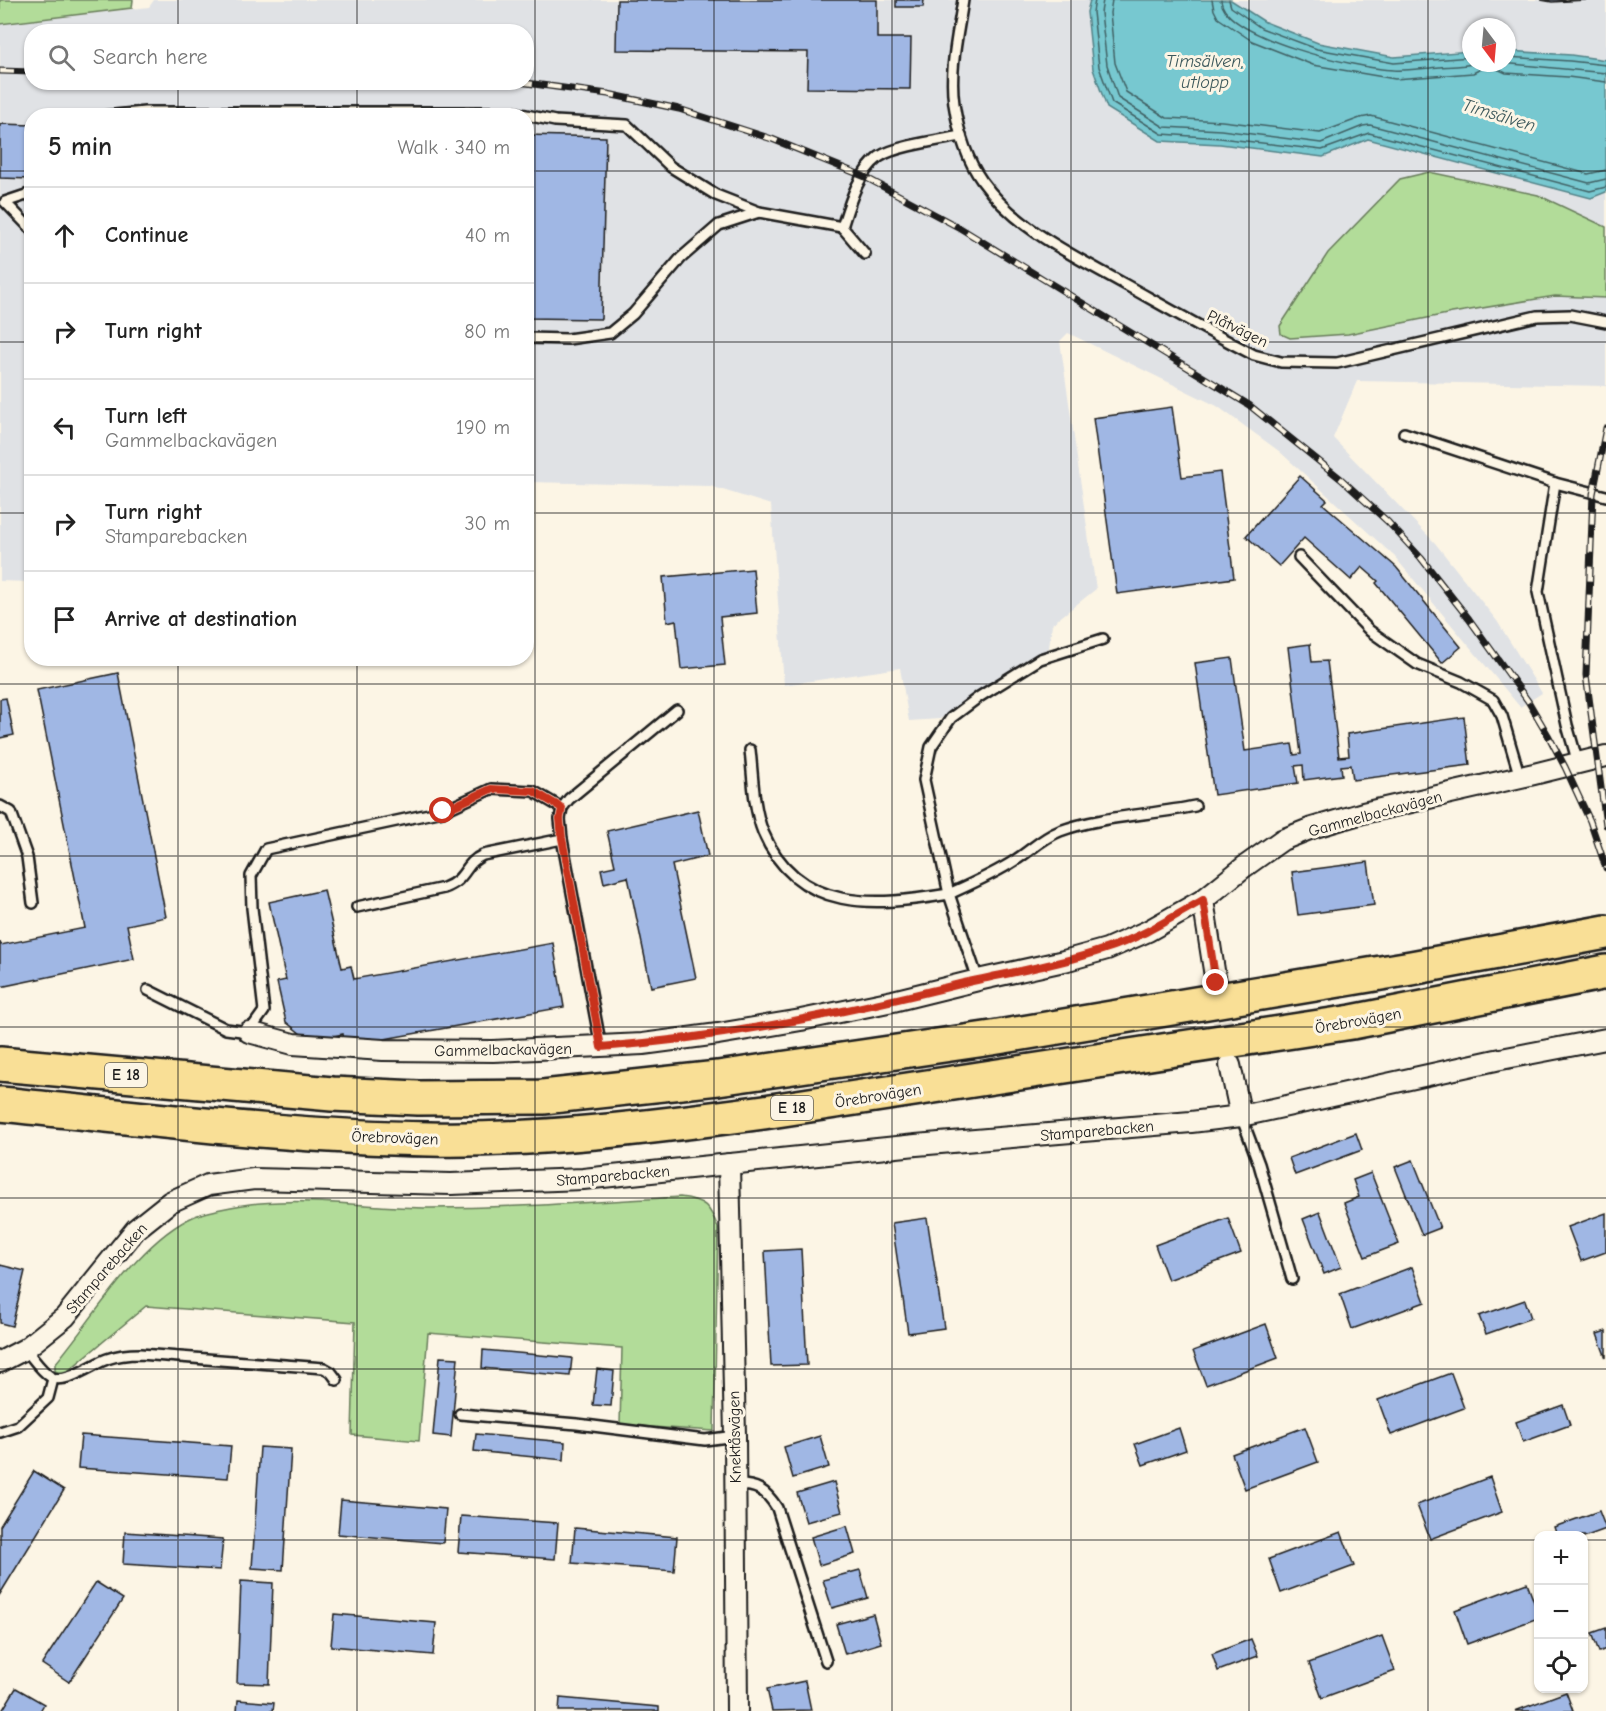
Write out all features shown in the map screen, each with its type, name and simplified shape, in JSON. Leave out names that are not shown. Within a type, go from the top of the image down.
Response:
[{"type":"highway","name":"E 18","points":[[0,1064],[332,1094],[418,1098],[543,1096],[696,1081],[992,1038],[1606,932]]},
{"type":"highway","name":"Örebrovägen","points":[[0,1104],[337,1135],[430,1139],[534,1137],[677,1124],[764,1112],[1352,1022],[1591,975]]},
{"type":"street","name":"Gammelbackavägen","points":[[249,1032],[293,1044],[383,1050],[493,1051],[601,1047],[718,1034],[893,1001],[1064,962],[1107,949],[1149,931],[1203,900],[1282,840],[1312,828],[1363,813],[1606,756]]},
{"type":"street","points":[[1203,900],[1216,983]]},
{"type":"street","name":"Stamparebacken","points":[[0,1362],[25,1349],[64,1317],[136,1229],[170,1202],[208,1185],[254,1179],[451,1184],[573,1180],[1241,1116],[1606,1038]]},
{"type":"street","points":[[1230,1065],[1241,1116]]},
{"type":"street","name":"Knektåsvägen","points":[[729,1164],[735,1436],[737,1711]]},
{"type":"lane","name":"Plåtvägen","points":[[963,0],[953,61],[954,105],[961,136],[982,181],[998,200],[1025,224],[1063,249],[1254,355],[1281,362],[1337,363],[1537,316],[1570,315],[1606,322]]},
{"type":"lane","points":[[534,117],[555,121],[627,125],[671,167],[716,195],[759,212],[842,226],[865,254]]},
{"type":"lane","points":[[842,226],[853,192],[867,170],[880,157],[895,150],[961,136]]},
{"type":"lane","points":[[24,195],[3,202],[24,222]]},
{"type":"lane","points":[[534,338],[568,339],[610,333],[633,314],[681,258],[719,225],[759,212]]},
{"type":"lane","points":[[1404,433],[1555,483],[1606,496]]},
{"type":"lane","points":[[1555,483],[1538,592],[1567,725],[1578,763]]},
{"type":"lane","points":[[1299,557],[1370,632],[1417,664],[1461,682],[1493,700],[1502,716],[1517,766],[1523,777]]},
{"type":"lane","points":[[978,980],[949,894],[924,780],[931,747],[951,718],[988,691],[1041,659],[1103,639]]},
{"type":"lane","points":[[601,1047],[562,838],[560,819],[562,808],[580,789],[677,710]]},
{"type":"lane","points":[[750,750],[755,796],[763,831],[780,861],[801,882],[833,898],[871,902],[949,894],[984,878],[1059,831],[1079,825],[1195,806]]},
{"type":"lane","points":[[148,990],[226,1029],[249,1032],[264,1011],[252,908],[251,876],[266,849],[443,811],[491,789],[533,791],[562,808]]},
{"type":"lane","points":[[0,806],[11,812],[27,857],[33,903]]},
{"type":"lane","points":[[357,908],[455,884],[461,880],[474,859],[483,855],[562,838]]},
{"type":"lane","points":[[1241,1116],[1259,1164],[1292,1279]]},
{"type":"lane","points":[[25,1349],[53,1378],[61,1380],[73,1377],[84,1369],[110,1358],[140,1353],[324,1368],[331,1372],[337,1380]]},
{"type":"lane","points":[[0,1432],[18,1426],[48,1398],[53,1378]]},
{"type":"lane","points":[[460,1414],[577,1424],[705,1440],[735,1436]]},
{"type":"lane","points":[[735,1485],[746,1485],[767,1492],[777,1508],[826,1661]]},
{"type":"shaded area","points":[[154,0],[1090,0],[1087,12],[1093,68],[1107,108],[1160,140],[1220,144],[1323,157],[1394,57],[1318,43],[1265,22],[1231,0],[1606,0],[1606,386],[1357,381],[1333,438],[1435,543],[1497,621],[1542,693],[1520,707],[1394,556],[1279,451],[1217,406],[1068,333],[1060,341],[1096,589],[1052,624],[1049,648],[940,719],[909,721],[900,668],[784,685],[771,505],[710,486],[534,482],[534,108],[24,108],[24,582],[0,581],[0,24],[149,7]]},
{"type":"green space","points":[[0,0],[133,0],[132,8],[0,24]]},
{"type":"green space","points":[[1429,172],[1538,195],[1606,227],[1606,298],[1555,296],[1452,313],[1348,334],[1290,338],[1281,334],[1280,326],[1328,253],[1400,179]]},
{"type":"green space","points":[[680,1197],[705,1205],[718,1228],[714,1431],[620,1425],[622,1348],[428,1333],[419,1441],[352,1435],[355,1322],[146,1306],[63,1375],[55,1371],[55,1364],[136,1261],[175,1227],[205,1213],[247,1204],[273,1202],[461,1208]]},
{"type":"water","points":[[1090,0],[1231,0],[1265,22],[1318,43],[1394,57],[1462,52],[1462,72],[1516,72],[1516,52],[1606,60],[1606,192],[1591,198],[1368,139],[1323,157],[1220,144],[1160,141],[1107,108],[1093,69],[1087,12]]},
{"type":"building","points":[[617,0],[877,0],[877,38],[911,38],[910,89],[807,88],[808,52],[616,50]]},
{"type":"building","points":[[896,0],[924,0],[923,7],[896,7]]},
{"type":"building","points":[[1541,0],[1586,0],[1552,2]]},
{"type":"building","points":[[0,124],[24,125],[24,179],[0,178]]},
{"type":"building","points":[[534,135],[606,137],[601,319],[534,318]]},
{"type":"building","points":[[1172,407],[1182,477],[1220,472],[1234,578],[1117,594],[1093,418]]},
{"type":"building","points":[[1300,476],[1327,500],[1323,504],[1396,567],[1461,647],[1442,663],[1376,583],[1378,581],[1362,567],[1351,580],[1304,538],[1279,566],[1246,536]]},
{"type":"building","points":[[753,569],[757,613],[720,617],[725,665],[681,669],[676,620],[667,622],[663,577]]},
{"type":"building","points":[[1310,644],[1312,662],[1327,661],[1339,757],[1349,756],[1347,734],[1464,717],[1470,765],[1353,780],[1351,765],[1341,766],[1342,775],[1304,780],[1303,765],[1295,766],[1298,783],[1214,795],[1195,663],[1232,658],[1245,751],[1292,744],[1294,755],[1301,754],[1288,647]]},
{"type":"building","points":[[118,673],[166,917],[127,925],[134,959],[0,987],[0,942],[1,945],[85,928],[37,690]]},
{"type":"building","points":[[6,698],[14,735],[0,738],[0,699]]},
{"type":"building","points":[[698,810],[708,856],[672,865],[696,978],[651,987],[628,877],[604,883],[601,869],[615,866],[607,831]]},
{"type":"building","points":[[1368,862],[1374,905],[1298,915],[1292,872]]},
{"type":"building","points":[[324,890],[342,968],[351,966],[354,979],[553,943],[564,1007],[345,1046],[343,1034],[310,1041],[286,1022],[277,982],[286,980],[269,902]]},
{"type":"building","points":[[1356,1133],[1362,1150],[1295,1175],[1289,1158]]},
{"type":"building","points":[[1413,1160],[1440,1228],[1422,1235],[1395,1167]]},
{"type":"building","points":[[1371,1173],[1399,1244],[1365,1257],[1344,1203],[1359,1197],[1353,1180]]},
{"type":"building","points":[[1320,1212],[1341,1267],[1324,1274],[1303,1219]]},
{"type":"building","points":[[1606,1213],[1606,1252],[1581,1261],[1568,1227]]},
{"type":"building","points":[[927,1218],[944,1328],[908,1333],[892,1223]]},
{"type":"building","points":[[1228,1218],[1241,1253],[1168,1280],[1155,1245]]},
{"type":"building","points":[[801,1249],[807,1365],[771,1366],[765,1251]]},
{"type":"building","points":[[0,1265],[25,1271],[12,1326],[0,1323]]},
{"type":"building","points":[[1412,1267],[1425,1302],[1352,1329],[1340,1294]]},
{"type":"building","points":[[1525,1300],[1531,1318],[1486,1334],[1479,1316]]},
{"type":"building","points":[[1266,1324],[1278,1358],[1206,1385],[1193,1351]]},
{"type":"building","points":[[1606,1331],[1606,1358],[1597,1334]]},
{"type":"building","points":[[483,1350],[572,1358],[570,1376],[482,1368]]},
{"type":"building","points":[[440,1357],[458,1358],[451,1437],[433,1435]]},
{"type":"building","points":[[597,1369],[614,1371],[611,1406],[593,1405]]},
{"type":"building","points":[[1451,1373],[1464,1408],[1391,1435],[1378,1400]]},
{"type":"building","points":[[1563,1405],[1570,1425],[1523,1442],[1516,1422]]},
{"type":"building","points":[[1305,1427],[1318,1462],[1245,1489],[1232,1454]]},
{"type":"building","points":[[1179,1428],[1186,1450],[1143,1465],[1135,1444]]},
{"type":"building","points":[[476,1434],[565,1442],[564,1460],[474,1451]]},
{"type":"building","points":[[81,1435],[231,1446],[228,1478],[78,1468]]},
{"type":"building","points":[[820,1436],[829,1467],[793,1478],[784,1447]]},
{"type":"building","points":[[260,1447],[291,1449],[283,1570],[252,1568]]},
{"type":"building","points":[[34,1471],[64,1490],[0,1594],[0,1526]]},
{"type":"building","points":[[1490,1477],[1502,1512],[1430,1539],[1417,1505]]},
{"type":"building","points":[[834,1482],[842,1512],[806,1522],[797,1493]]},
{"type":"building","points":[[341,1500],[446,1509],[443,1543],[338,1534]]},
{"type":"building","points":[[1599,1511],[1606,1529],[1588,1536],[1588,1531],[1555,1531],[1554,1527]]},
{"type":"building","points":[[461,1516],[558,1523],[555,1559],[458,1552]]},
{"type":"building","points":[[847,1526],[855,1554],[819,1565],[811,1537]]},
{"type":"building","points":[[575,1528],[677,1537],[674,1571],[572,1563]]},
{"type":"building","points":[[125,1532],[223,1539],[220,1570],[123,1564]]},
{"type":"building","points":[[1341,1532],[1354,1566],[1281,1593],[1269,1559]]},
{"type":"building","points":[[860,1570],[868,1598],[832,1608],[823,1580]]},
{"type":"building","points":[[241,1581],[273,1583],[269,1684],[237,1683]]},
{"type":"building","points":[[96,1582],[123,1599],[69,1682],[42,1664]]},
{"type":"building","points":[[1527,1583],[1534,1602],[1534,1619],[1467,1644],[1455,1610]]},
{"type":"building","points":[[334,1614],[436,1623],[433,1655],[331,1646]]},
{"type":"building","points":[[873,1614],[881,1643],[845,1654],[836,1624]]},
{"type":"building","points":[[1606,1628],[1606,1649],[1599,1652],[1592,1633]]},
{"type":"building","points":[[1382,1636],[1395,1671],[1322,1698],[1309,1663]]},
{"type":"building","points":[[1251,1639],[1258,1656],[1218,1671],[1212,1654]]},
{"type":"building","points":[[805,1681],[811,1710],[772,1711],[767,1689]]},
{"type":"building","points":[[16,1688],[44,1704],[40,1711],[2,1711]]},
{"type":"building","points":[[1566,1693],[1573,1711],[1515,1711]]},
{"type":"building","points":[[560,1698],[659,1707],[659,1711],[559,1711]]},
{"type":"building","points":[[238,1700],[274,1703],[273,1711],[237,1711]]},
{"type":"tunnel","points":[[1217,991],[1228,1051]]},
{"type":"railway","points":[[0,71],[24,72]]},
{"type":"railway","points":[[534,84],[608,94],[679,109],[772,139],[863,176],[960,228],[1249,405],[1341,479],[1388,522],[1421,558],[1469,619],[1528,701],[1548,735],[1590,821],[1606,868]]},
{"type":"railway","points":[[1606,428],[1593,494],[1586,675],[1606,825]]},
{"type":"route","points":[[443,811],[491,789],[533,791],[562,808],[560,819],[562,838],[601,1047],[718,1034],[801,1020],[1064,962],[1107,949],[1149,931],[1203,900],[1216,983]]},
{"type":"water label","name":"Timsälven, utlopp","points":[[1205,71]]},
{"type":"water label","name":"Timsälven","points":[[1499,115]]}]
